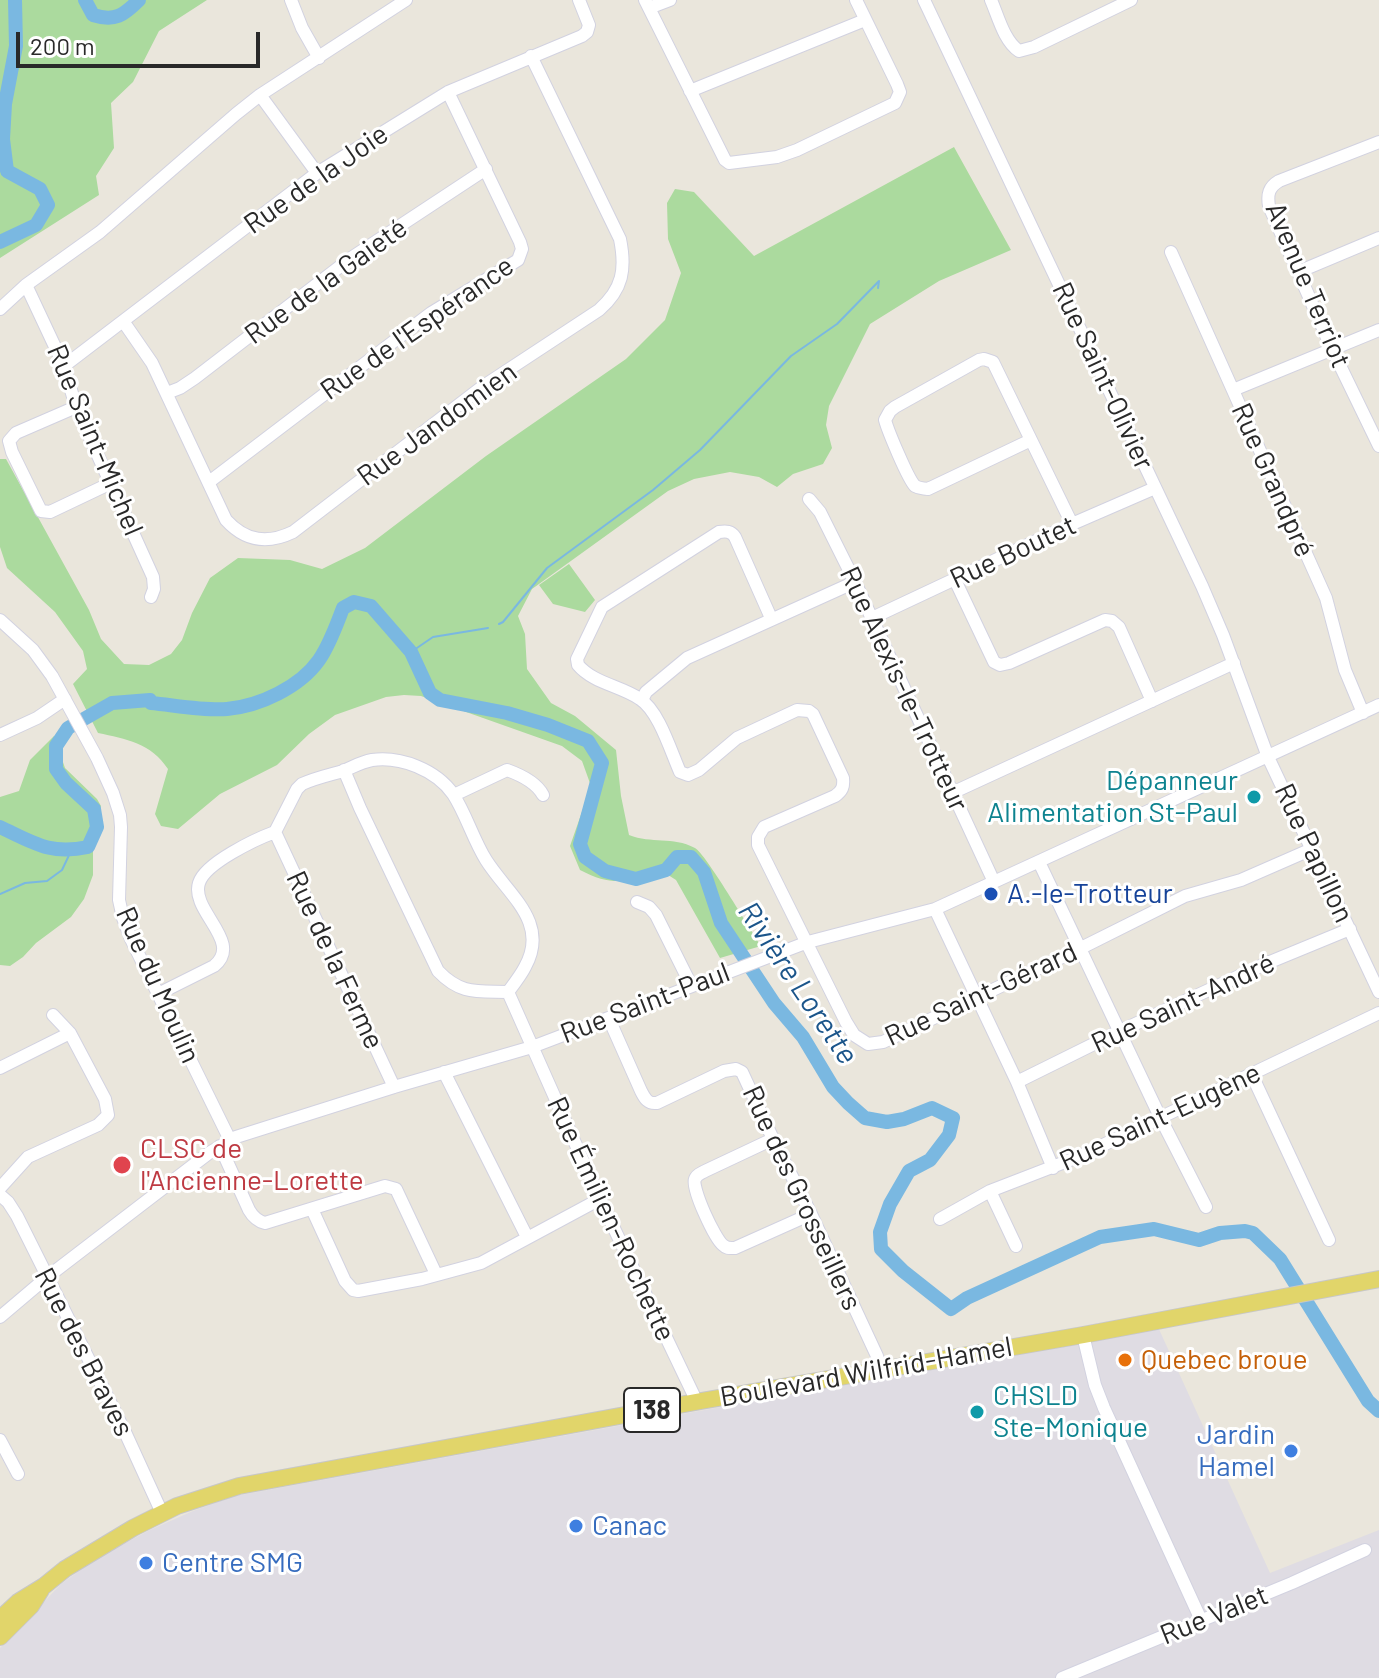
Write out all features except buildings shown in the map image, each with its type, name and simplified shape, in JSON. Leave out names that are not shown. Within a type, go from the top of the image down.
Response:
[{"type":"main road","name":"Boulevard Wilfrid-Hamel","points":[[0,1619],[18,1602],[85,1556],[162,1513],[239,1486],[1379,1279]]},
{"type":"main road","name":"Boulevard Wilfrid-Hamel","points":[[0,1637],[31,1606],[44,1586]]},
{"type":"street","points":[[291,0],[319,58]]},
{"type":"street","points":[[0,309],[26,285],[100,232],[260,95],[406,0]]},
{"type":"street","name":"Rue de la Joie","points":[[64,366],[317,173],[448,92],[582,36],[589,28],[579,0]]},
{"type":"street","points":[[670,0],[647,4],[729,163],[777,157],[797,150],[888,107],[898,99],[900,92],[897,84],[856,0]]},
{"type":"street","name":"Rue Saint-Olivier","points":[[924,0],[1202,586],[1268,757]]},
{"type":"street","points":[[991,0],[1009,39],[1019,51],[1034,47],[1130,0]]},
{"type":"street","points":[[690,91],[865,20]]},
{"type":"street","name":"Rue Jandomien","points":[[123,321],[148,356],[226,520],[248,536],[263,540],[279,539],[293,532],[482,387],[599,310],[610,301],[618,287],[624,256],[620,239],[531,56]]},
{"type":"street","name":"Rue de l'Espérance","points":[[209,482],[431,313],[518,260],[522,249],[520,242],[448,92]]},
{"type":"street","points":[[260,95],[317,173]]},
{"type":"street","name":"Avenue Terriot","points":[[1379,142],[1272,185],[1267,198],[1332,349],[1379,446]]},
{"type":"street","name":"Rue de la Gaieté","points":[[167,393],[195,378],[351,258],[486,169]]},
{"type":"street","points":[[1298,272],[1379,238]]},
{"type":"street","name":"Rue Grandpré","points":[[1171,252],[1326,598],[1345,670],[1363,713]]},
{"type":"street","name":"Rue Saint-Michel","points":[[26,285],[64,366],[76,407],[153,577],[151,597]]},
{"type":"street","points":[[1233,390],[1379,330]]},
{"type":"street","points":[[1031,440],[928,489],[922,489],[916,487],[909,477],[885,420],[895,407],[984,359],[993,362],[1072,524]]},
{"type":"street","points":[[76,407],[16,433],[9,441],[12,452],[44,512],[111,483]]},
{"type":"street","name":"Rue Boutet","points":[[872,618],[1155,488]]},
{"type":"street","name":"Rue Alexis-le-Trotteur","points":[[809,499],[820,512],[855,582],[994,882]]},
{"type":"street","points":[[771,618],[735,537],[727,531],[719,532],[602,607],[577,659],[578,665],[586,673],[642,700],[646,692],[687,658],[855,582]]},
{"type":"street","points":[[955,580],[994,662],[1000,665],[1009,663],[1105,620],[1112,621],[1119,627],[1152,701]]},
{"type":"street","name":"Rue du Moulin","points":[[0,620],[41,660],[52,676],[110,787],[120,815],[118,892],[121,911],[225,1143],[253,1218],[265,1223],[385,1186],[396,1189],[436,1274]]},
{"type":"street","points":[[954,792],[1234,663]]},
{"type":"street","name":"Rue Saint-Gérard","points":[[642,700],[661,728],[680,772],[688,775],[699,770],[737,738],[797,710],[813,714],[843,778],[842,788],[835,796],[764,827],[758,837],[758,845],[854,1035],[868,1044],[883,1042],[1185,896],[1241,880],[1312,849]]},
{"type":"street","points":[[0,735],[68,704]]},
{"type":"street","name":"Rue Saint-Paul","points":[[0,1317],[46,1278],[225,1143],[394,1087],[532,1047],[808,942],[935,909],[1379,705]]},
{"type":"street","name":"Rue Papillon","points":[[1268,757],[1379,992]]},
{"type":"street","points":[[158,994],[221,960],[223,948],[198,891],[199,882],[206,871],[275,832],[302,784],[359,763],[374,760],[394,761],[427,771],[441,779],[454,795],[497,878],[532,924],[532,951],[508,992],[482,993],[459,988],[438,971],[344,770]]},
{"type":"street","points":[[454,795],[507,770],[531,781],[543,795]]},
{"type":"street","name":"Rue de la Ferme","points":[[275,832],[394,1087]]},
{"type":"street","points":[[1039,862],[1206,1207]]},
{"type":"street","points":[[637,902],[649,907],[656,915],[691,985]]},
{"type":"street","points":[[935,909],[1017,1082],[1053,1168]]},
{"type":"street","name":"Rue Saint-André","points":[[1017,1082],[1265,964],[1350,929]]},
{"type":"street","name":"Rue Émilien-Rochette","points":[[508,992],[600,1199],[697,1402]]},
{"type":"street","name":"Rue Saint-Eugène","points":[[940,1219],[990,1191],[1053,1168],[1161,1119],[1379,1013]]},
{"type":"street","points":[[0,1188],[28,1157],[98,1125],[108,1115],[105,1099],[70,1033],[53,1015]]},
{"type":"street","name":"Rue des Grosseillers","points":[[609,1019],[641,1091],[652,1103],[724,1071],[736,1069],[742,1072],[881,1369]]},
{"type":"street","points":[[0,1068],[70,1033]]},
{"type":"street","points":[[444,1072],[527,1237]]},
{"type":"street","points":[[1251,1073],[1329,1240]]},
{"type":"street","points":[[773,1139],[705,1171],[695,1180],[695,1192],[717,1238],[723,1246],[735,1248],[811,1214]]},
{"type":"street","points":[[990,1191],[1016,1246]]},
{"type":"street","name":"Rue des Braves","points":[[0,1195],[17,1216],[162,1513]]},
{"type":"street","points":[[312,1209],[345,1281],[358,1291],[481,1263],[600,1199]]},
{"type":"street","points":[[1083,1335],[1100,1397],[1201,1620]]},
{"type":"street","points":[[0,1440],[18,1474]]},
{"type":"street","name":"Rue Valet","points":[[1062,1678],[1365,1550]]},
{"type":"shaded area","points":[[1158,1327],[1270,1573],[1379,1530],[1379,1678],[0,1678],[0,1648],[61,1584],[97,1558],[150,1530],[235,1496]]},
{"type":"green space","points":[[0,0],[207,0],[159,31],[133,82],[111,103],[114,148],[96,176],[99,195],[0,258]]},
{"type":"green space","points":[[954,147],[1011,250],[939,281],[870,324],[829,406],[826,425],[832,448],[823,464],[793,474],[777,487],[759,477],[730,472],[694,479],[668,491],[532,589],[518,616],[525,634],[527,669],[551,703],[575,716],[616,750],[629,835],[678,842],[695,848],[718,877],[761,946],[720,958],[676,880],[665,873],[613,881],[580,870],[570,846],[591,786],[582,761],[562,746],[421,696],[386,697],[335,715],[309,734],[277,765],[220,794],[178,829],[161,826],[155,814],[168,769],[146,748],[98,733],[73,684],[87,669],[83,651],[55,612],[7,568],[0,547],[0,459],[6,459],[89,610],[101,639],[124,664],[149,665],[171,654],[182,640],[210,578],[238,558],[290,560],[322,569],[365,548],[486,456],[626,359],[665,320],[681,273],[668,239],[667,203],[675,189],[694,192],[754,256]]},
{"type":"green space","points":[[569,564],[595,600],[585,612],[553,604],[539,585]]},
{"type":"green space","points":[[54,736],[65,768],[101,806],[93,843],[93,875],[84,899],[71,917],[10,966],[0,965],[0,797],[19,791],[30,760]]},
{"type":"waterway","name":"Rivière Lorette","points":[[0,242],[36,225],[48,205],[40,189],[7,171],[3,139],[5,104],[16,46],[15,0]]},
{"type":"waterway","name":"Rivière Lorette","points":[[85,0],[93,15],[107,18],[124,13],[139,0]]},
{"type":"waterway","points":[[499,624],[547,568],[653,490],[700,450],[791,356],[837,324],[879,281],[878,288]]},
{"type":"waterway","name":"Rivière Lorette","points":[[0,827],[52,848],[88,847],[97,827],[94,809],[56,769],[56,746],[68,728],[112,703],[150,700],[151,703],[219,709],[240,707],[266,699],[290,687],[311,670],[326,648],[343,608],[354,602],[371,606],[411,652],[430,693],[440,700],[507,713],[588,741],[602,763],[580,844],[585,857],[605,871],[636,879],[666,870],[677,857],[691,857],[704,872],[721,923],[774,1003],[803,1037],[833,1087],[865,1118],[887,1122],[932,1108],[953,1118],[949,1135],[930,1160],[909,1171],[890,1204],[880,1232],[881,1249],[903,1271],[951,1309],[967,1298],[1100,1237],[1154,1229],[1199,1240],[1220,1233],[1253,1233],[1280,1259],[1368,1401],[1379,1411]]},
{"type":"waterway","points":[[411,652],[433,637],[488,628]]},
{"type":"waterway","points":[[0,894],[25,883],[47,881],[62,870],[71,851]]},
{"type":"place","name":"Dépanneur Alimentation St-Paul","points":[[1254,797]]},
{"type":"place","name":"A.-le-Trotteur","points":[[991,894]]},
{"type":"place","name":"CLSC de l'Ancienne-Lorette","points":[[122,1165]]},
{"type":"place","name":"Quebec broue","points":[[1125,1360]]},
{"type":"place","name":"CHSLD Ste-Monique","points":[[977,1412]]},
{"type":"place","name":"Jardin Hamel","points":[[1291,1451]]},
{"type":"place","name":"Canac","points":[[576,1526]]},
{"type":"place","name":"Centre SMG","points":[[146,1563]]}]
